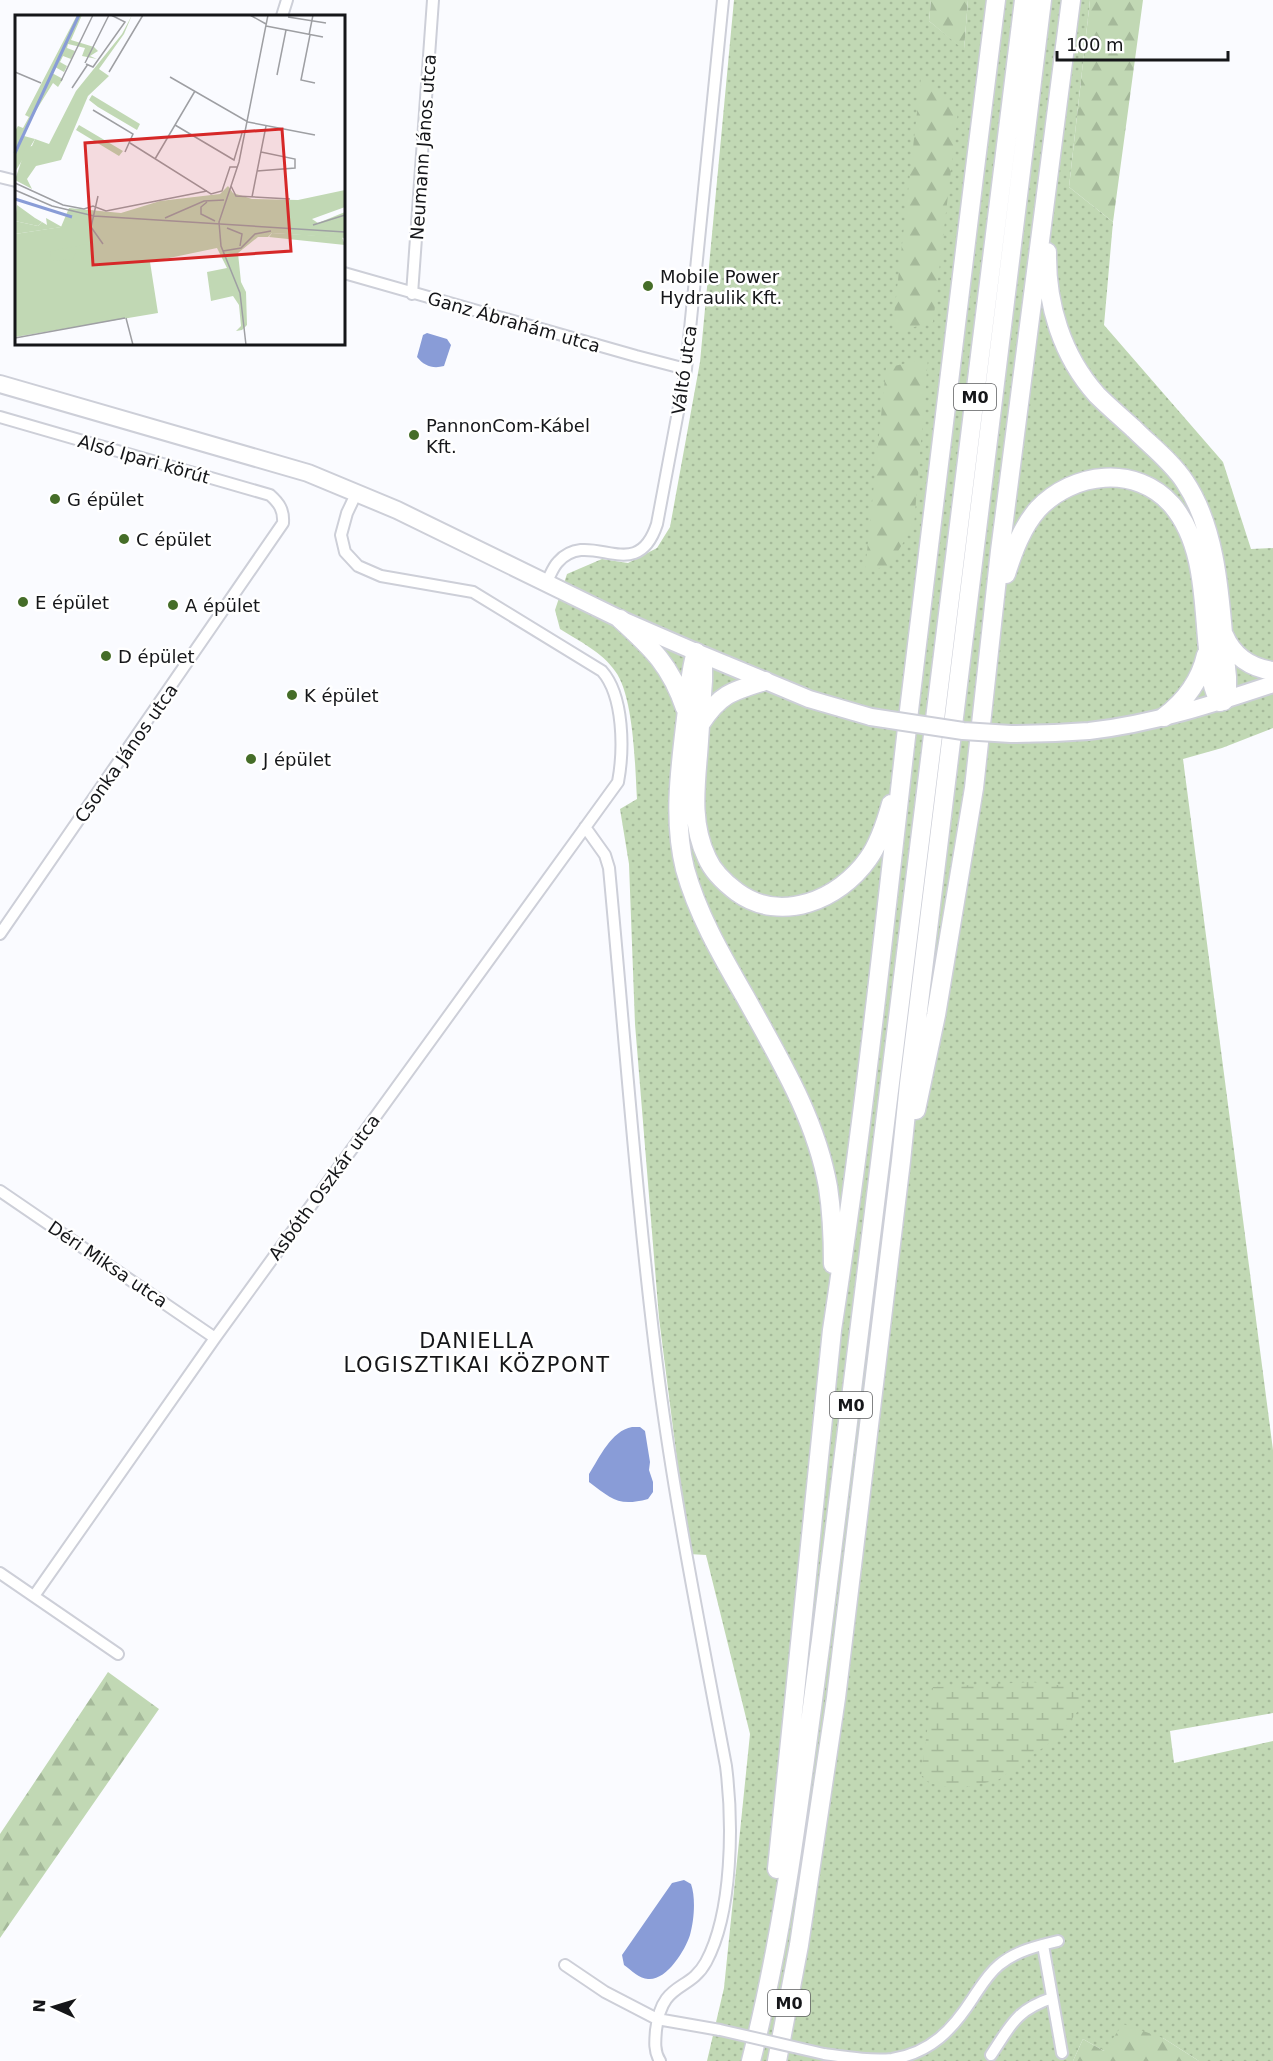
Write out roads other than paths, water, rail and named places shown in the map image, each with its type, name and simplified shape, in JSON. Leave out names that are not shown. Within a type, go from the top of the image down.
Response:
[{"type":"highway","points":[[763,2013],[764,1955],[782,1819],[832,1330],[846,1235],[996,0]]},
{"type":"highway","name":"M0","points":[[751,2061],[763,2013],[800,1797],[824,1617],[1024,0]]},
{"type":"highway","name":"M0","points":[[777,2061],[799,1945],[836,1698],[1042,0]]},
{"type":"highway","points":[[902,1161],[919,1099],[955,911],[974,788],[1000,551],[1071,0]]},
{"type":"highway","points":[[1046,192],[1046,268],[1050,298],[1058,328],[1069,355],[1097,394],[1171,465],[1185,482],[1208,532],[1215,566],[1227,677],[1227,690],[1222,702]]},
{"type":"highway","points":[[990,647],[1012,555],[1022,533],[1037,511],[1054,494],[1093,478],[1125,479],[1144,485],[1171,504],[1189,532],[1197,558],[1211,684],[1222,702]]},
{"type":"highway","points":[[620,619],[664,662],[687,712]]},
{"type":"highway","points":[[1221,625],[1225,638],[1244,661],[1257,668],[1273,671]]},
{"type":"highway","points":[[1164,717],[1188,694],[1198,680],[1208,647]]},
{"type":"highway","points":[[696,652],[703,665],[695,795],[698,833],[707,859],[714,870],[735,891],[751,901],[762,905],[782,907],[801,906],[819,900],[844,885],[855,875],[879,838],[903,759]]},
{"type":"highway","points":[[696,652],[691,671],[681,760],[680,842],[686,869],[712,939],[784,1068],[814,1136],[828,1186],[831,1214],[832,1330]]},
{"type":"highway","points":[[700,725],[712,706],[724,697],[765,681]]},
{"type":"main road","points":[[0,384],[308,473],[397,510],[620,619],[696,652],[809,699],[871,717],[963,731],[1011,734],[1091,730],[1164,717],[1222,702],[1273,684]]},
{"type":"street","points":[[282,15],[286,0]]},
{"type":"street","name":"Neumann János utca","points":[[412,294],[433,0]]},
{"type":"street","name":"Váltó utca","points":[[546,583],[558,562],[567,555],[596,550],[629,555],[645,547],[652,539],[686,369],[723,0]]},
{"type":"street","points":[[0,177],[15,181]]},
{"type":"street","name":"Ganz Ábrahám utca","points":[[345,273],[412,294],[686,369]]},
{"type":"street","name":"Alsó Ipari körút","points":[[0,417],[270,495],[282,509]]},
{"type":"street","name":"Asbóth Oszkár utca","points":[[34,1596],[215,1338],[618,782],[621,768],[619,712],[613,687],[602,671],[473,591],[381,576],[358,566],[345,552],[341,535],[347,513],[357,492]]},
{"type":"street","name":"Csonka János utca","points":[[0,934],[283,523],[282,509]]},
{"type":"street","points":[[585,827],[605,855],[609,868],[646,1276],[683,1541],[730,1796],[727,1886],[720,1923],[705,1964],[697,1973],[672,1991],[665,2000],[657,2019],[655,2046],[660,2061]]},
{"type":"street","name":"Déri Miksa utca","points":[[0,1191],[215,1338]]},
{"type":"street","points":[[0,1573],[118,1654]]},
{"type":"street","points":[[565,1965],[605,1992],[657,2019],[824,2054],[881,2061],[919,2052],[941,2038],[953,2027],[984,1982],[999,1965],[1023,1951],[1058,1941]]},
{"type":"street","points":[[1043,1945],[1062,2053]]},
{"type":"street","points":[[991,2055],[1020,2014],[1027,2008],[1052,1998]]},
{"type":"water","points":[[427,333],[447,339],[451,345],[444,366],[429,366],[417,357],[423,335]]},
{"type":"water","points":[[640,1427],[645,1431],[653,1492],[648,1499],[622,1502],[610,1497],[589,1482],[589,1474],[612,1439],[625,1429]]},
{"type":"water","points":[[684,1880],[691,1884],[694,1903],[693,1923],[687,1942],[668,1970],[655,1978],[642,1978],[624,1965],[622,1955],[672,1883]]},
{"type":"place","name":"Mobile Power Hydraulik Kft.","points":[[648,286]]},
{"type":"place","name":"PannonCom-Kábel Kft.","points":[[414,435]]},
{"type":"place","name":"G épület","points":[[55,499]]},
{"type":"place","name":"C épület","points":[[124,539]]},
{"type":"place","name":"E épület","points":[[23,602]]},
{"type":"place","name":"A épület","points":[[173,605]]},
{"type":"place","name":"D épület","points":[[106,656]]},
{"type":"place","name":"K épület","points":[[292,695]]},
{"type":"place","name":"J épület","points":[[251,759]]},
{"type":"district","name":"DANIELLA LOGISZTIKAI KÖZPONT","points":[[477,1353]]}]
